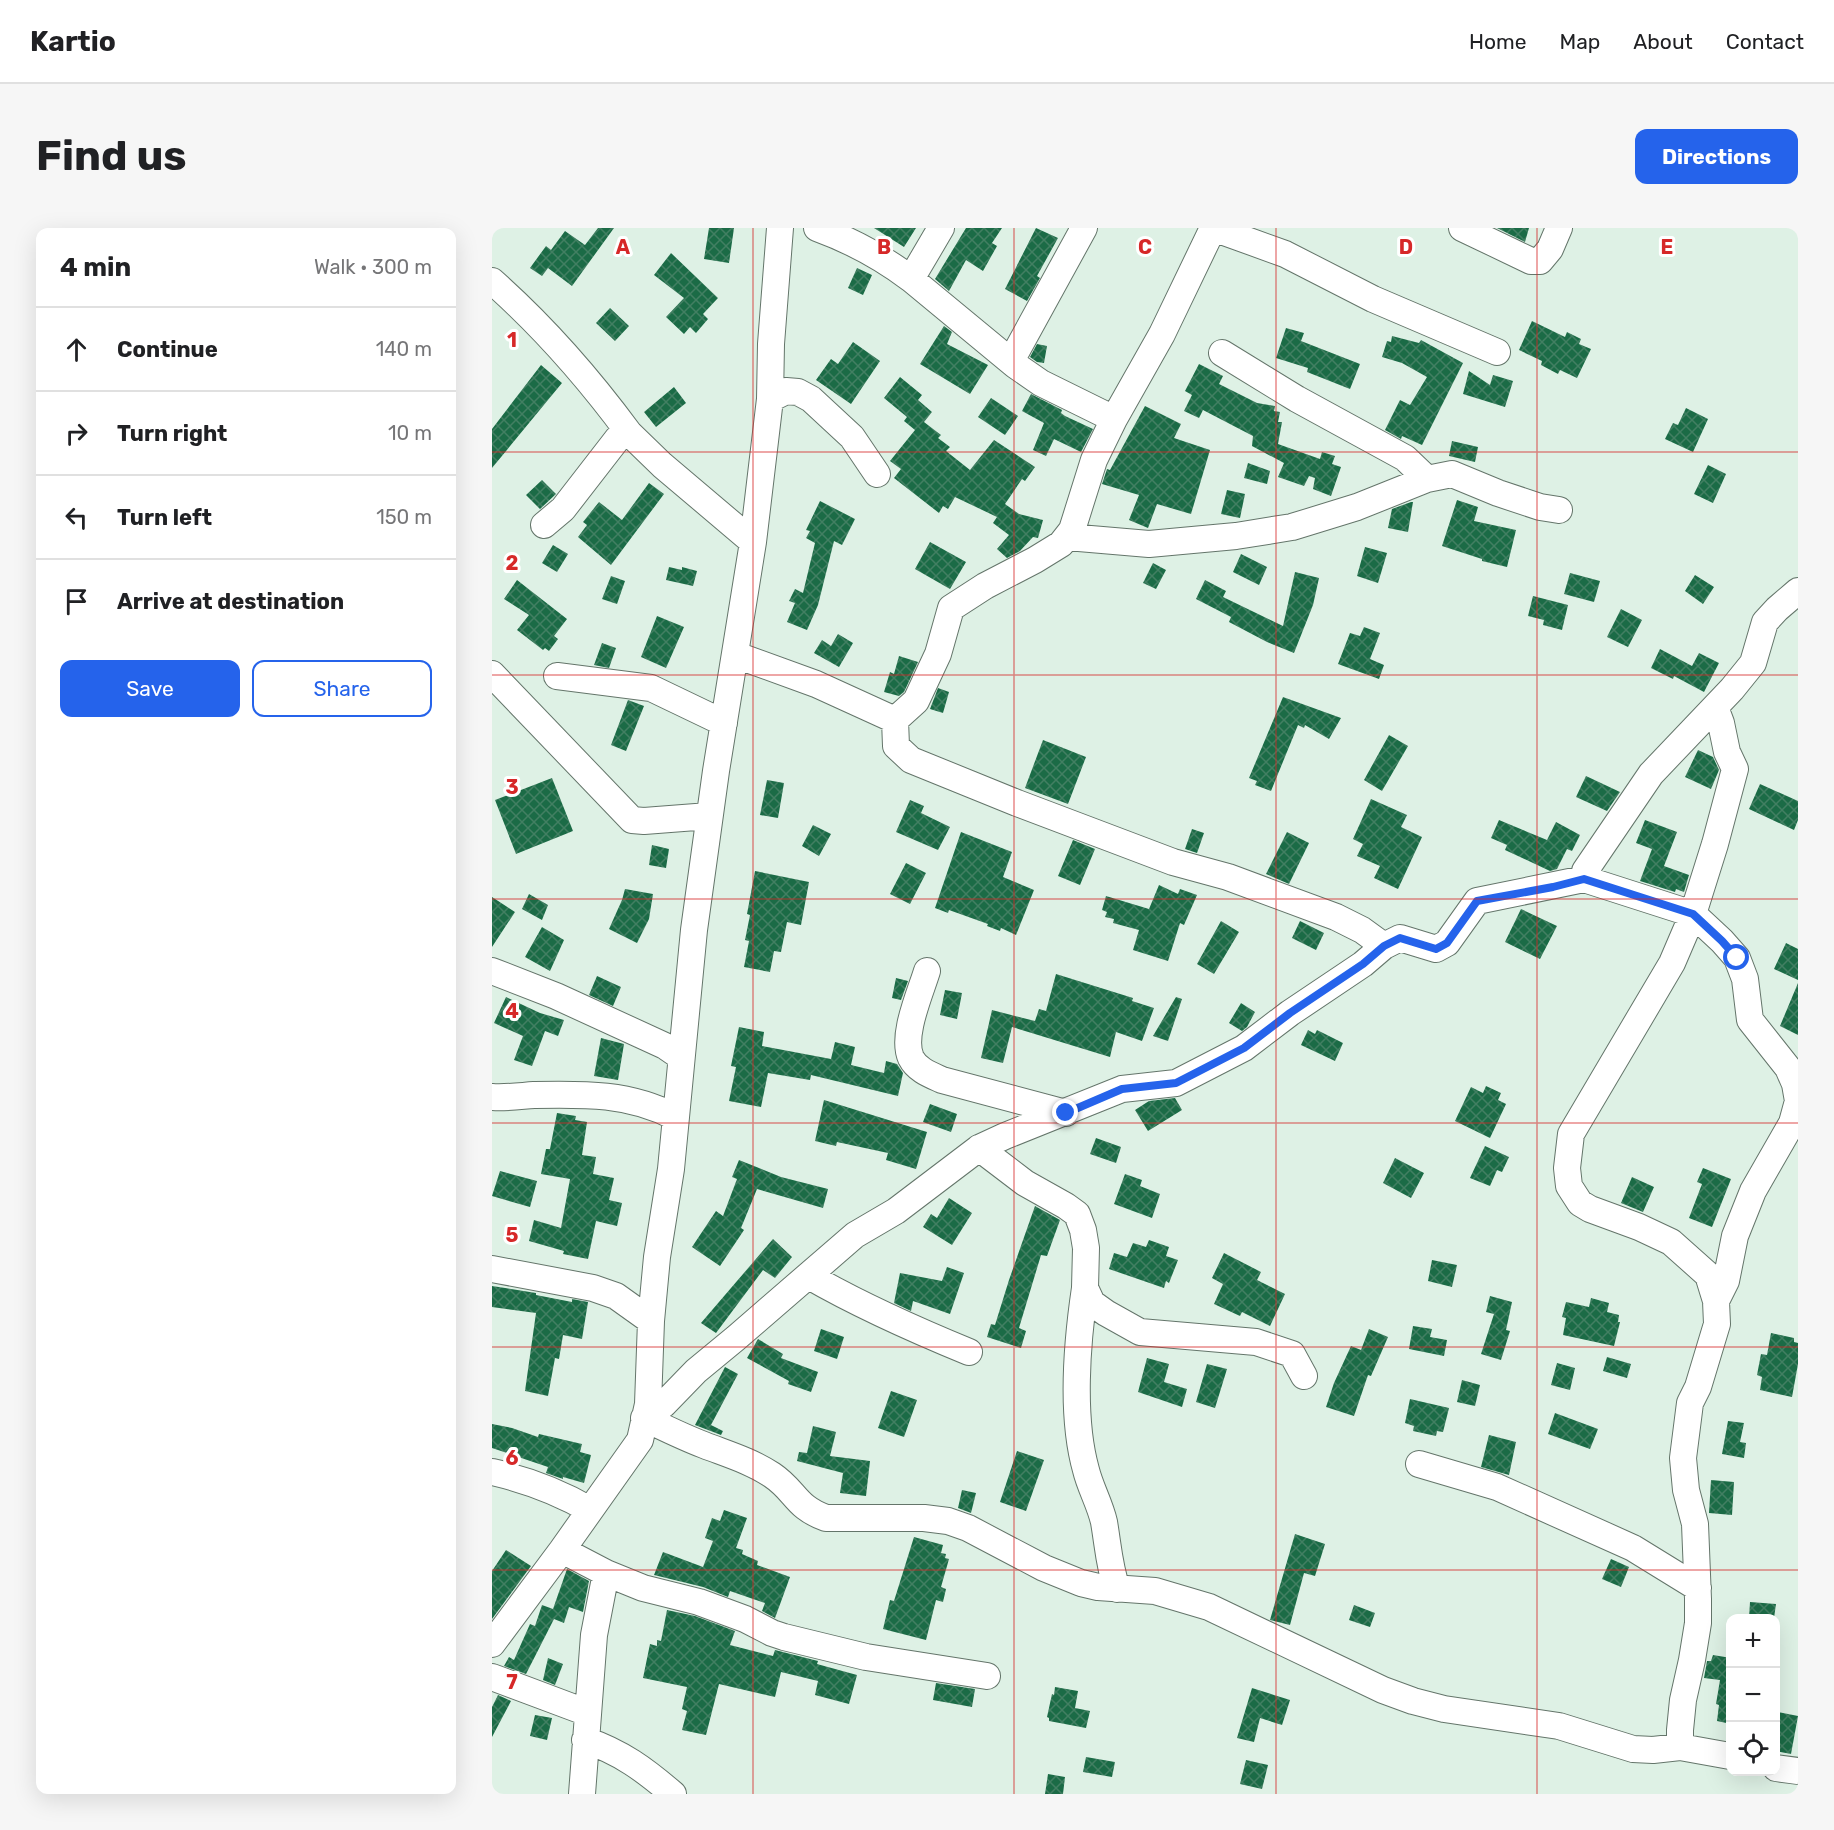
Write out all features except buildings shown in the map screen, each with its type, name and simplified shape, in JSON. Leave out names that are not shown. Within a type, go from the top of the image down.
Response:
[{"type":"street","points":[[492,1644],[640,1440],[648,1404],[651,1321],[657,1257],[671,1169],[694,930],[753,542],[770,399],[771,344],[780,228]]},
{"type":"street","points":[[817,228],[891,264],[1041,383],[1114,419]]},
{"type":"street","points":[[911,279],[941,228]]},
{"type":"street","points":[[1011,361],[1084,228]]},
{"type":"street","points":[[895,720],[916,701],[938,654],[951,608],[995,580],[1061,544],[1072,530],[1094,460],[1114,419],[1162,334],[1213,228],[1285,254],[1373,298],[1497,352]]},
{"type":"street","points":[[1462,228],[1531,261],[1540,261],[1550,249],[1559,228]]},
{"type":"street","points":[[492,280],[532,316],[593,384],[629,433],[662,465],[753,542]]},
{"type":"street","points":[[1222,352],[1297,399],[1405,458],[1427,479]]},
{"type":"street","points":[[770,399],[786,391],[798,392],[811,399],[852,438],[877,474]]},
{"type":"street","points":[[544,525],[563,509],[618,438],[629,433]]},
{"type":"street","points":[[1067,537],[1149,544],[1236,536],[1303,523],[1365,504],[1427,479],[1452,474],[1498,493],[1540,507],[1559,510]]},
{"type":"street","points":[[1584,879],[1585,871],[1651,774],[1753,663],[1765,622],[1798,591]]},
{"type":"street","points":[[736,655],[816,684],[895,720]]},
{"type":"street","points":[[492,674],[632,820],[654,821],[710,816]]},
{"type":"street","points":[[557,675],[651,688],[724,723]]},
{"type":"street","points":[[1680,1747],[1683,1700],[1698,1623],[1695,1524],[1686,1490],[1683,1458],[1690,1403],[1698,1387],[1717,1323],[1716,1301],[1708,1275],[1671,1242],[1580,1203],[1569,1186],[1567,1168],[1571,1134],[1672,963],[1693,914],[1735,769],[1727,752],[1715,707]]},
{"type":"street","points":[[895,720],[896,746],[911,760],[1173,862],[1228,877],[1336,917],[1362,930],[1384,946]]},
{"type":"street","points":[[644,1418],[664,1404],[696,1371],[855,1235],[896,1211],[979,1148],[1122,1089],[1176,1083],[1244,1048],[1290,1013],[1363,964],[1384,946],[1400,938],[1436,949],[1447,943],[1477,901],[1584,879],[1693,914],[1722,941],[1737,958],[1745,979],[1750,1020],[1788,1068],[1795,1084],[1798,1101],[1792,1123],[1753,1191],[1735,1236],[1726,1281],[1716,1301]]},
{"type":"street","points":[[492,971],[556,996],[665,1046],[681,1057]]},
{"type":"street","points":[[927,971],[907,1038],[912,1058],[922,1071],[942,1080],[1066,1113]]},
{"type":"street","points":[[492,1096],[626,1098],[652,1106],[675,1117]]},
{"type":"street","points":[[979,1148],[1025,1183],[1077,1214],[1083,1230],[1086,1248],[1085,1288],[1079,1330],[1079,1423],[1085,1469],[1104,1520],[1110,1569],[1117,1589]]},
{"type":"street","points":[[492,1269],[593,1288],[616,1296],[651,1321]]},
{"type":"street","points":[[809,1276],[899,1323],[969,1352]]},
{"type":"street","points":[[1085,1288],[1092,1303],[1122,1324],[1140,1332],[1256,1342],[1292,1354],[1304,1376]]},
{"type":"street","points":[[644,1418],[771,1474],[786,1486],[802,1506],[812,1513],[826,1518],[924,1518],[948,1521],[968,1528],[1061,1576],[1098,1587],[1155,1591],[1209,1607],[1383,1690],[1413,1701],[1444,1709],[1559,1726],[1633,1749],[1653,1750],[1680,1747],[1726,1755]]},
{"type":"street","points":[[1419,1464],[1497,1487],[1632,1548],[1698,1588]]},
{"type":"street","points":[[492,1472],[552,1490],[590,1510]]},
{"type":"street","points":[[562,1550],[606,1573],[643,1588],[708,1605],[745,1618],[784,1637],[866,1657],[987,1676]]},
{"type":"street","points":[[582,1794],[594,1635],[606,1573]]},
{"type":"street","points":[[492,1677],[588,1713]]},
{"type":"street","points":[[585,1740],[609,1748],[644,1769],[673,1794]]},
{"type":"street","points":[[1780,1769],[1798,1771]]},
{"type":"route","points":[[1066,1113],[1122,1089],[1176,1083],[1244,1048],[1290,1013],[1363,964],[1384,946],[1400,938],[1436,949],[1447,943],[1477,901],[1584,879],[1693,914],[1737,958]]}]
